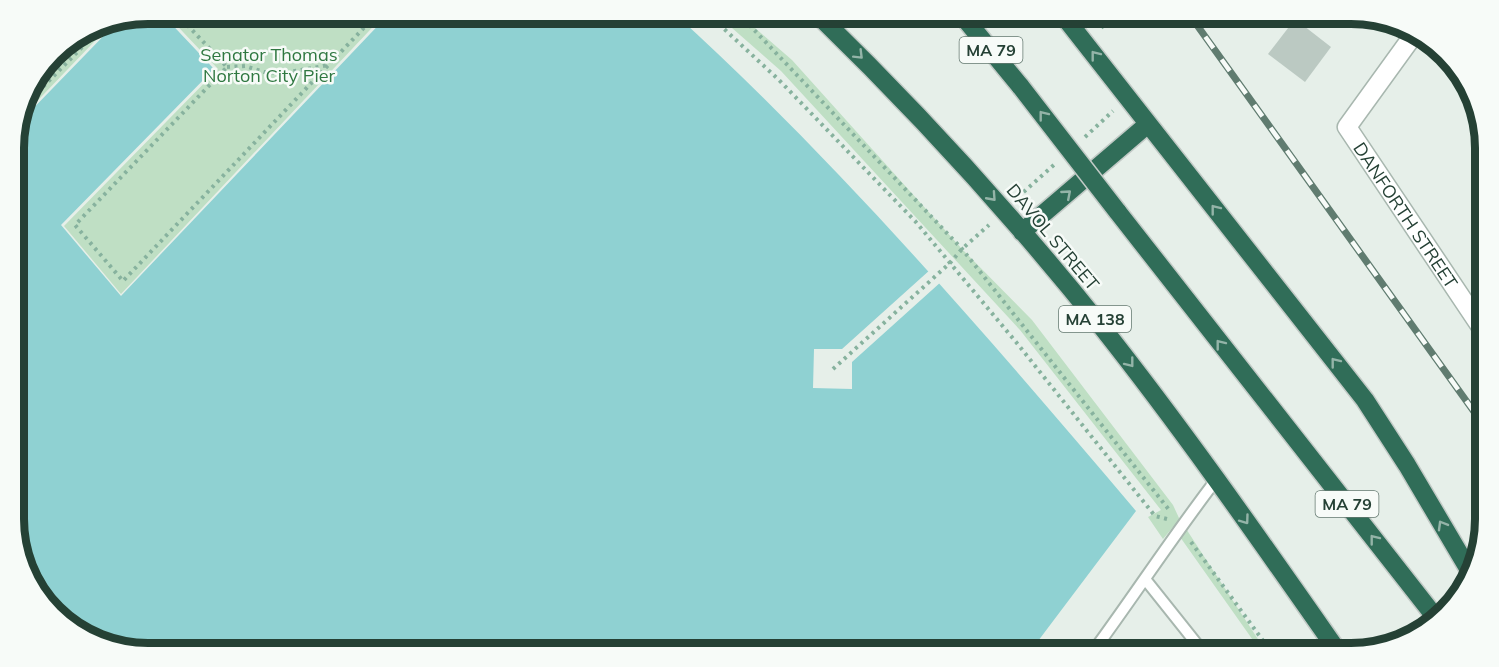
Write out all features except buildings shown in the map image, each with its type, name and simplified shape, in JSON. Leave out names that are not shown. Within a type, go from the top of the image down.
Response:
[{"type":"highway","name":"DAVOL STREET","points":[[827,24],[905,103],[1022,232],[1102,328],[1216,480],[1332,643]]},
{"type":"highway","name":"MA 79","points":[[970,24],[1433,612]]},
{"type":"highway","points":[[1070,24],[1365,400],[1407,465],[1466,565]]},
{"type":"highway","points":[[1022,232],[1148,124]]},
{"type":"street","name":"DANFORTH STREET","points":[[1410,39],[1347,127],[1475,318]]},
{"type":"lane","points":[[1099,643],[1180,526],[1216,480]]},
{"type":"lane","points":[[1145,579],[1196,643]]},
{"type":"path","points":[[186,24],[227,67]]},
{"type":"path","points":[[329,64],[284,73],[264,72],[245,66],[227,67],[75,225],[123,281],[367,24]]},
{"type":"path","points":[[719,24],[779,80],[915,221],[1016,342],[1155,516]]},
{"type":"path","points":[[748,24],[962,249],[1169,510],[1265,643]]},
{"type":"path","points":[[37,93],[91,38]]},
{"type":"path","points":[[833,369],[950,263],[962,249]]},
{"type":"green space","name":"Senator Thomas Norton City Pier","points":[[175,24],[376,24],[121,294],[64,226],[218,69]]},
{"type":"green space","points":[[727,24],[751,24],[792,60],[962,249],[1032,320],[1173,505],[1179,518],[1260,643],[1255,643],[1173,527],[1163,539],[1148,517],[1161,510],[1020,330],[781,71]]},
{"type":"green space","points":[[104,32],[30,108],[45,79],[60,60],[79,45]]},
{"type":"water","points":[[171,24],[214,69],[61,225],[121,296],[379,24],[686,24],[737,72],[856,193],[970,318],[1136,511],[1037,643],[148,643],[124,641],[100,634],[72,617],[50,595],[33,567],[25,535],[24,140],[29,113],[109,30],[124,26]]},
{"type":"pier","points":[[931,269],[942,281],[852,362],[852,389],[813,388],[814,349],[842,349]]},
{"type":"railway","points":[[1196,24],[1475,413]]}]
